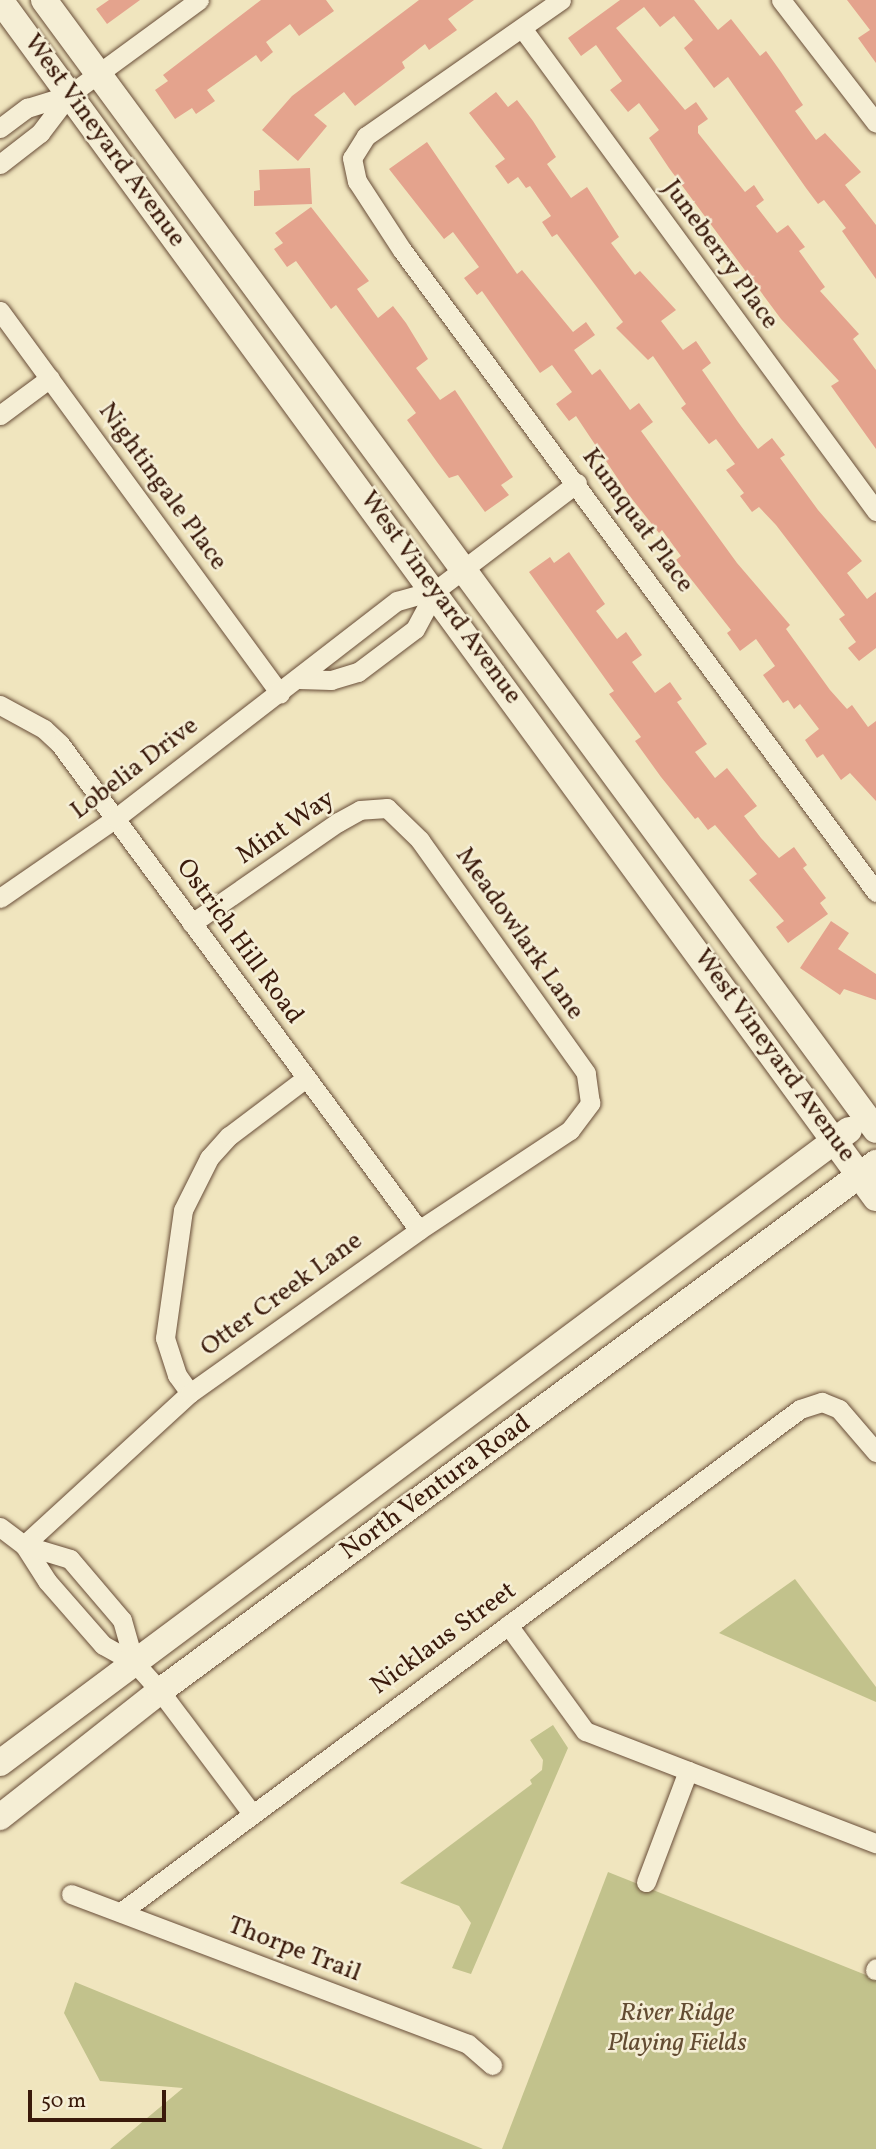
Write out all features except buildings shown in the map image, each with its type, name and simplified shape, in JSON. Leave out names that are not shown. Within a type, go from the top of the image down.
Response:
[{"type":"main road","name":"West Vineyard Avenue","points":[[44,0],[873,1119]]},
{"type":"main road","name":"West Vineyard Avenue","points":[[0,1],[436,590],[836,1139],[868,1169],[876,1198]]},
{"type":"main road","name":"North Ventura Road","points":[[0,1763],[836,1139],[873,1119]]},
{"type":"main road","name":"North Ventura Road","points":[[0,1817],[160,1692],[868,1169]]},
{"type":"street","points":[[0,164],[40,133],[69,95],[199,0]]},
{"type":"street","points":[[522,29],[561,0]]},
{"type":"street","points":[[781,0],[876,124]]},
{"type":"street","name":"Kumquat Place","points":[[522,29],[358,143],[352,158],[357,181],[402,250],[876,892]]},
{"type":"street","name":"Juneberry Place","points":[[522,29],[876,511]]},
{"type":"street","points":[[0,128],[27,108],[69,95]]},
{"type":"street","name":"Nightingale Place","points":[[0,311],[280,694]]},
{"type":"street","points":[[0,415],[50,378]]},
{"type":"street","name":"Lobelia Drive","points":[[0,898],[116,818],[397,601],[436,590],[577,484]]},
{"type":"street","name":"Lobelia Drive","points":[[299,679],[331,680],[358,672],[415,629],[436,590]]},
{"type":"street","name":"Ostrich Hill Road","points":[[0,705],[44,729],[60,744],[419,1230]]},
{"type":"street","name":"Mint Way","points":[[192,923],[338,822],[378,807]]},
{"type":"street","name":"Meadowlark Lane","points":[[378,807],[387,808],[421,840],[586,1073],[590,1085],[587,1109]]},
{"type":"street","points":[[190,1393],[170,1358],[165,1338],[183,1210],[209,1158],[229,1136],[306,1078]]},
{"type":"street","name":"Otter Creek Lane","points":[[23,1545],[190,1393],[419,1230],[570,1130],[587,1109]]},
{"type":"street","name":"Nicklaus Street","points":[[121,1912],[251,1812],[800,1409],[822,1402],[839,1409],[876,1452]]},
{"type":"street","points":[[0,1527],[23,1545],[47,1581],[103,1645],[134,1662],[251,1812]]},
{"type":"street","points":[[23,1545],[70,1559],[122,1620],[134,1662]]},
{"type":"street","points":[[508,1625],[586,1731],[876,1843]]},
{"type":"street","points":[[646,1882],[688,1771]]},
{"type":"street","name":"Thorpe Trail","points":[[71,1894],[468,2044],[492,2065]]},
{"type":"green space","points":[[795,1579],[876,1687],[876,1702],[719,1633]]},
{"type":"green space","points":[[553,1725],[568,1748],[471,1974],[452,1968],[471,1923],[459,1906],[400,1883],[532,1784],[530,1780],[542,1770],[543,1760],[530,1740]]},
{"type":"green space","name":"River Ridge Playing Fields","points":[[608,1872],[876,1979],[876,2149],[502,2149]]},
{"type":"green space","points":[[75,1982],[483,2149],[110,2149],[183,2088],[100,2081],[64,2013]]}]
